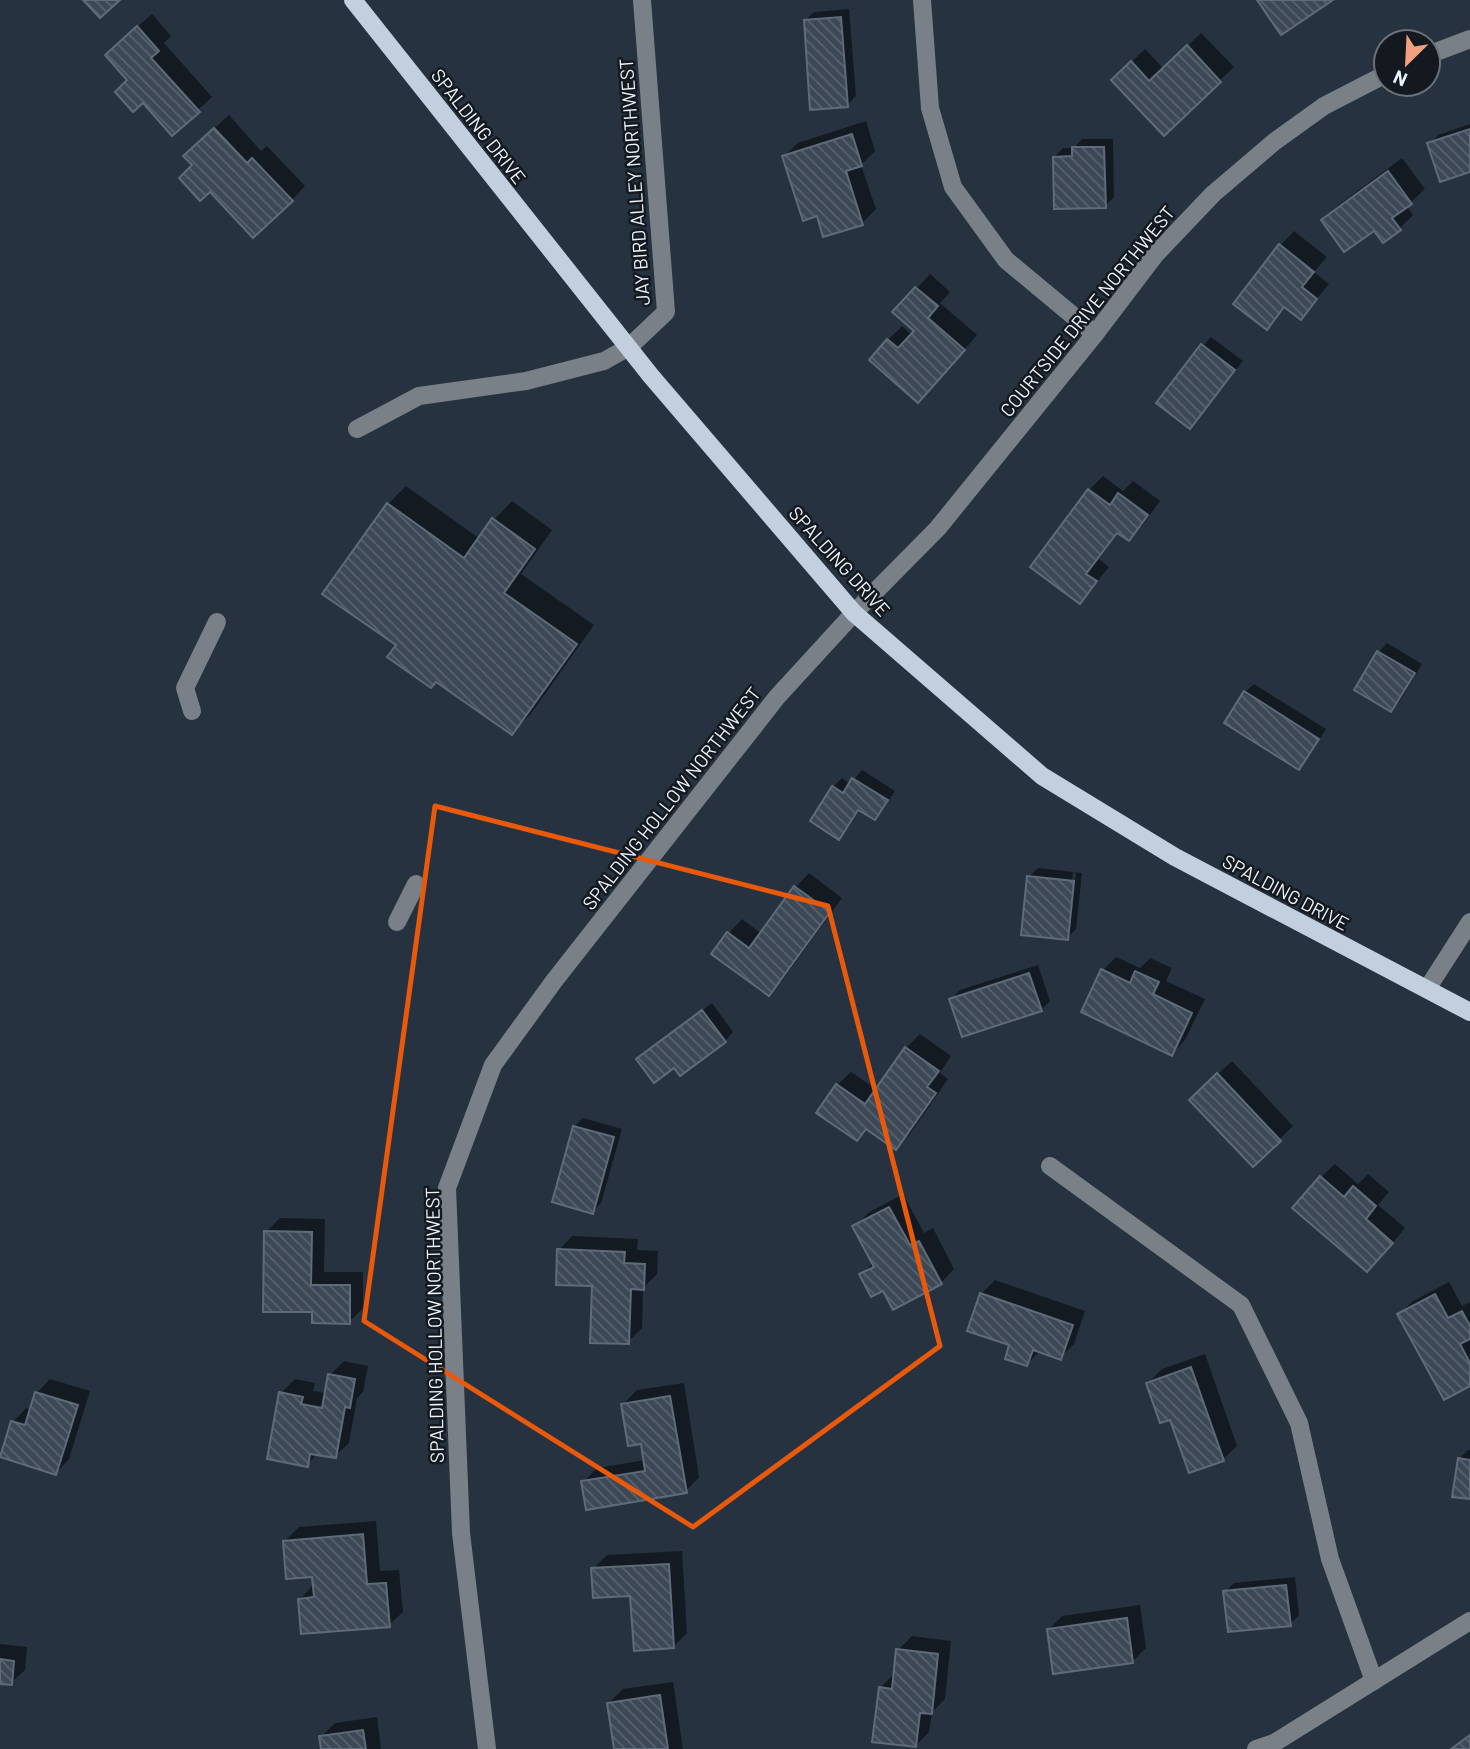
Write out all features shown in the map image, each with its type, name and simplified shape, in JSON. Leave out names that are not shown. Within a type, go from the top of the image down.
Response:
[{"type":"main road","name":"SPALDING DRIVE","points":[[353,0],[658,384],[853,613],[1042,776],[1175,857],[1470,1012]]},
{"type":"street","name":"JAY BIRD ALLEY NORTHWEST","points":[[629,347],[666,312],[642,0]]},
{"type":"street","points":[[922,0],[930,108],[953,187],[1006,260],[1095,334]]},
{"type":"street","points":[[1442,50],[1470,39]]},
{"type":"street","name":"COURTSIDE DRIVE NORTHWEST","points":[[853,613],[938,528],[1095,334],[1155,255],[1213,194],[1274,142],[1324,106],[1372,81]]},
{"type":"street","points":[[357,429],[419,396],[526,381],[604,361],[629,347]]},
{"type":"street","name":"SPALDING HOLLOW NORTHWEST","points":[[487,1749],[461,1533],[447,1188],[493,1065],[554,981],[777,697],[853,613]]},
{"type":"street","points":[[192,711],[185,688],[217,622]]},
{"type":"street","points":[[397,922],[416,884]]},
{"type":"street","points":[[1427,989],[1470,922]]},
{"type":"street","points":[[1050,1166],[1241,1305],[1299,1423],[1330,1559],[1374,1681]]},
{"type":"street","points":[[1256,1749],[1274,1743],[1470,1621]]},
{"type":"highlighted area","points":[[435,806],[828,906],[940,1346],[693,1527],[364,1321]]},
{"type":"building","points":[[83,0],[120,0],[100,18]]},
{"type":"building","points":[[1257,0],[1333,0],[1281,35]]},
{"type":"building","points":[[841,17],[848,107],[810,110],[804,20]]},
{"type":"building","points":[[137,26],[159,51],[151,58],[200,112],[172,136],[143,103],[133,112],[115,92],[127,80],[105,55]]},
{"type":"building","points":[[1187,45],[1221,82],[1164,136],[1111,80],[1131,61],[1149,81]]},
{"type":"building","points":[[214,128],[247,163],[252,158],[293,201],[253,238],[210,192],[200,201],[179,178],[192,165],[183,156]]},
{"type":"building","points":[[1470,129],[1470,172],[1440,182],[1427,143]]},
{"type":"building","points":[[852,134],[862,166],[846,171],[863,225],[823,237],[817,216],[803,221],[782,156]]},
{"type":"building","points":[[1072,147],[1104,147],[1106,208],[1054,209],[1053,157],[1072,156]]},
{"type":"building","points":[[1388,171],[1412,204],[1392,218],[1401,230],[1383,243],[1374,231],[1344,252],[1321,220]]},
{"type":"building","points":[[1279,244],[1314,272],[1302,287],[1317,299],[1301,320],[1284,307],[1267,330],[1233,304]]},
{"type":"building","points":[[915,287],[938,306],[928,318],[965,350],[918,403],[869,360],[887,339],[898,348],[914,331],[892,312]]},
{"type":"building","points":[[1201,344],[1235,370],[1190,429],[1156,403]]},
{"type":"building","points":[[1088,489],[1110,505],[1118,493],[1148,515],[1129,541],[1117,533],[1086,574],[1097,581],[1080,604],[1030,567]]},
{"type":"building","points":[[387,503],[464,558],[492,518],[535,549],[504,593],[577,644],[512,735],[436,682],[431,688],[387,657],[396,645],[322,594]]},
{"type":"building","points":[[1377,651],[1415,673],[1391,712],[1354,690]]},
{"type":"building","points":[[1244,691],[1319,739],[1299,770],[1224,723]]},
{"type":"building","points":[[852,778],[888,800],[875,820],[858,810],[839,840],[810,821],[832,786],[843,793]]},
{"type":"building","points":[[1027,876],[1074,881],[1068,940],[1021,935]]},
{"type":"building","points":[[794,886],[830,912],[769,996],[711,954],[727,932],[749,948]]},
{"type":"building","points":[[1101,969],[1130,983],[1135,971],[1159,982],[1153,994],[1192,1013],[1172,1056],[1081,1012]]},
{"type":"building","points":[[1029,973],[1042,1011],[962,1037],[949,999]]},
{"type":"building","points":[[702,1010],[726,1042],[680,1076],[674,1068],[654,1083],[636,1059]]},
{"type":"building","points":[[905,1047],[939,1071],[927,1087],[936,1093],[896,1150],[866,1129],[857,1141],[816,1113],[836,1084],[865,1104]]},
{"type":"building","points":[[1217,1073],[1281,1141],[1253,1167],[1189,1100]]},
{"type":"building","points":[[573,1126],[614,1137],[593,1214],[552,1202]]},
{"type":"building","points":[[1320,1176],[1344,1197],[1353,1186],[1376,1206],[1366,1219],[1393,1243],[1367,1272],[1292,1208]]},
{"type":"building","points":[[889,1207],[910,1245],[919,1241],[942,1284],[893,1310],[883,1291],[871,1297],[859,1274],[874,1267],[852,1226]]},
{"type":"building","points":[[264,1231],[312,1232],[311,1285],[350,1285],[350,1324],[312,1323],[312,1312],[263,1312]]},
{"type":"building","points":[[557,1249],[625,1252],[624,1263],[645,1264],[644,1290],[631,1289],[629,1344],[590,1343],[592,1286],[556,1285]]},
{"type":"building","points":[[980,1293],[1073,1325],[1061,1360],[1033,1350],[1027,1366],[1005,1359],[1009,1345],[967,1331]]},
{"type":"building","points":[[1435,1294],[1448,1318],[1462,1311],[1470,1326],[1470,1339],[1460,1344],[1470,1363],[1470,1386],[1444,1400],[1397,1314]]},
{"type":"building","points":[[1191,1367],[1224,1461],[1189,1473],[1170,1420],[1160,1423],[1146,1383]]},
{"type":"building","points":[[328,1374],[355,1379],[350,1408],[345,1407],[336,1458],[310,1454],[308,1467],[267,1459],[279,1392],[303,1397],[301,1404],[322,1408]]},
{"type":"building","points":[[35,1392],[78,1405],[56,1475],[0,1457],[11,1421],[25,1425]]},
{"type":"building","points":[[670,1396],[687,1493],[586,1510],[581,1481],[645,1471],[641,1444],[628,1446],[621,1404]]},
{"type":"building","points":[[1458,1458],[1470,1460],[1470,1499],[1452,1497]]},
{"type":"building","points":[[363,1534],[367,1584],[386,1583],[390,1627],[301,1634],[298,1599],[314,1597],[312,1577],[286,1579],[283,1541]]},
{"type":"building","points":[[669,1564],[674,1648],[634,1651],[630,1596],[593,1598],[591,1568]]},
{"type":"building","points":[[1286,1585],[1291,1626],[1228,1632],[1223,1591]]},
{"type":"building","points":[[1127,1618],[1133,1663],[1053,1674],[1047,1629]]},
{"type":"building","points":[[896,1649],[938,1654],[932,1714],[920,1713],[916,1747],[872,1742],[879,1687],[892,1689]]},
{"type":"building","points":[[0,1659],[14,1661],[12,1685],[0,1684]]},
{"type":"building","points":[[660,1695],[668,1749],[614,1749],[607,1703]]},
{"type":"building","points":[[363,1730],[366,1749],[321,1749],[319,1736]]},
{"type":"building","points":[[1470,1735],[1470,1749],[1451,1749]]}]
